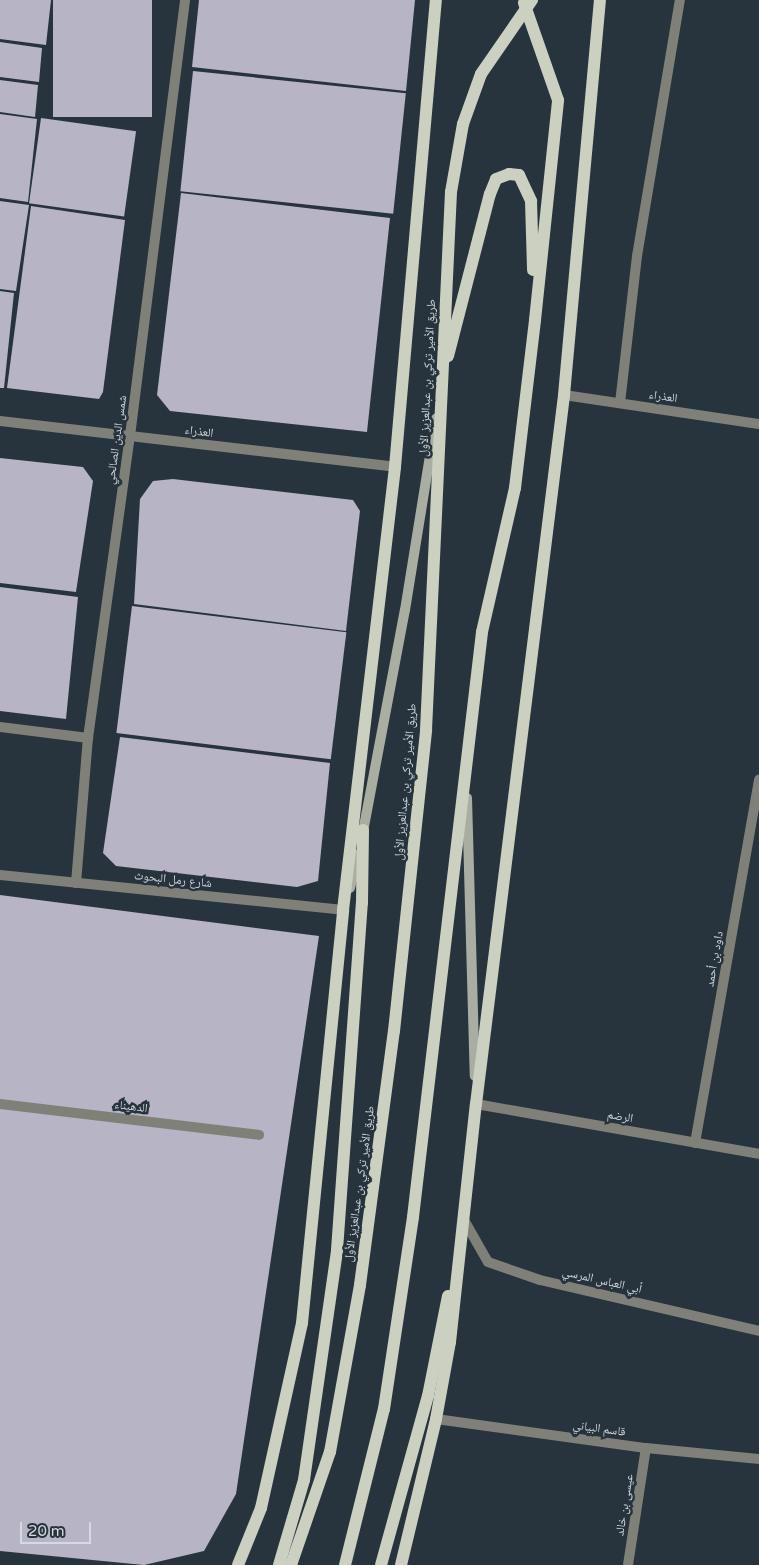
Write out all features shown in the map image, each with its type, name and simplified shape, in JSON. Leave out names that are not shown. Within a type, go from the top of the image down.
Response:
[{"type":"main road","points":[[240,1565],[262,1508],[302,1322],[343,910],[395,467],[436,0]]},
{"type":"main road","points":[[401,1565],[436,1419],[450,1342],[476,1104],[564,395],[600,0]]},
{"type":"main road","name":"طريق الأمير تركي بن عبدالعزيز الأول","points":[[345,1565],[384,1408],[413,1217],[482,632],[515,488],[535,320],[558,100],[527,3]]},
{"type":"main road","name":"طريق الأمير تركي بن عبدالعزيز الأول","points":[[291,1565],[330,1452],[360,1285],[394,1031],[426,730],[451,192],[463,124],[481,74],[527,3]]},
{"type":"main road","points":[[442,380],[490,194],[496,179],[510,174],[519,175],[530,201],[535,320]]},
{"type":"main road","points":[[279,1565],[304,1480],[337,1250],[362,904],[363,830]]},
{"type":"main road","points":[[381,1565],[428,1396],[464,1220]]},
{"type":"street","name":"شمس الدين الصالحي","points":[[76,883],[88,738],[130,436],[185,0]]},
{"type":"street","points":[[620,404],[637,256],[680,0]]},
{"type":"street","points":[[343,910],[363,830],[405,610],[442,380]]},
{"type":"street","name":"العذراء","points":[[564,395],[759,424]]},
{"type":"street","name":"العذراء","points":[[0,421],[395,467]]},
{"type":"street","points":[[0,727],[88,738]]},
{"type":"street","points":[[466,764],[476,1104]]},
{"type":"street","name":"داود بن أحمد","points":[[695,1143],[759,780]]},
{"type":"street","name":"شارع رمل البحوث","points":[[0,875],[343,910]]},
{"type":"street","name":"الدهيناء","points":[[0,1104],[259,1136]]},
{"type":"street","name":"الرضم","points":[[476,1104],[759,1154]]},
{"type":"street","name":"أبي العباس المرسي","points":[[464,1220],[488,1262],[540,1280],[759,1331]]},
{"type":"street","name":"قاسم البياني","points":[[436,1419],[646,1448],[759,1460]]},
{"type":"street","name":"عيسى بن خالد","points":[[628,1565],[646,1448]]},
{"type":"building","points":[[0,0],[51,0],[46,45],[0,39]]},
{"type":"building","points":[[53,0],[152,0],[152,117],[53,117]]},
{"type":"building","points":[[199,0],[415,0],[406,91],[192,67]]},
{"type":"building","points":[[0,42],[42,48],[39,82],[0,77]]},
{"type":"building","points":[[193,71],[406,93],[393,214],[180,191]]},
{"type":"building","points":[[0,80],[38,85],[35,117],[0,112]]},
{"type":"building","points":[[0,114],[37,119],[28,202],[0,198]]},
{"type":"building","points":[[41,118],[136,131],[124,217],[29,203]]},
{"type":"building","points":[[181,193],[390,218],[367,432],[170,411],[157,395]]},
{"type":"building","points":[[0,201],[29,205],[16,291],[0,289]]},
{"type":"building","points":[[31,206],[125,220],[103,392],[99,399],[7,388]]},
{"type":"building","points":[[0,291],[14,293],[4,388],[0,388]]},
{"type":"building","points":[[0,458],[83,467],[93,481],[76,592],[0,583]]},
{"type":"building","points":[[173,479],[353,500],[360,511],[346,631],[134,604],[140,499],[153,481]]},
{"type":"building","points":[[0,587],[78,597],[66,719],[0,711]]},
{"type":"building","points":[[132,606],[346,632],[331,759],[116,733]]},
{"type":"building","points":[[120,737],[330,763],[318,881],[297,887],[116,866],[103,853]]},
{"type":"building","points":[[0,895],[319,936],[236,1494],[204,1551],[144,1565],[0,1551]]}]
